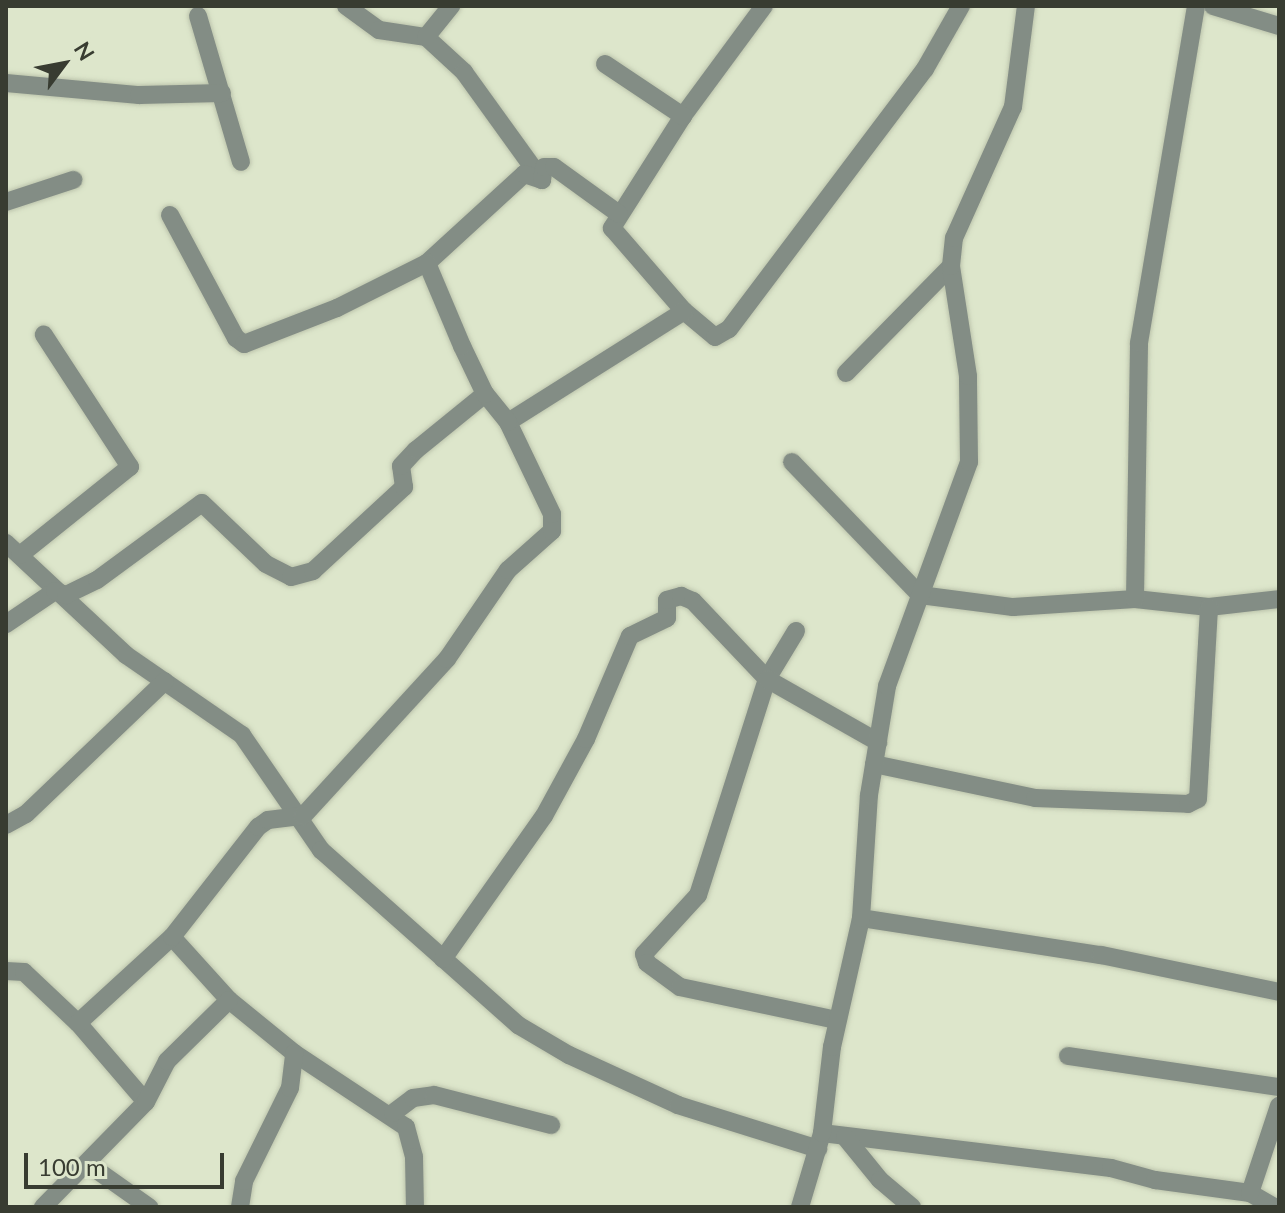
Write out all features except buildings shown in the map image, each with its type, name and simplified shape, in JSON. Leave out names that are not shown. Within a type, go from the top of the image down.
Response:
[{"type":"street","points":[[346,6],[386,32],[426,37],[464,72],[542,180]]},
{"type":"street","points":[[426,37],[451,6]]},
{"type":"street","points":[[764,6],[683,116],[619,214],[613,235],[684,311],[715,337],[729,329],[925,69],[961,6]]},
{"type":"street","points":[[800,1207],[820,1141],[837,1020],[861,918],[874,764],[887,686],[969,462],[968,376],[951,266],[964,210],[1013,107],[1026,6]]},
{"type":"street","points":[[1135,599],[1139,343],[1196,6]]},
{"type":"street","points":[[1213,6],[1279,26]]},
{"type":"street","points":[[198,16],[241,162]]},
{"type":"street","points":[[605,64],[683,116]]},
{"type":"street","points":[[6,83],[139,95],[222,93]]},
{"type":"street","points":[[542,180],[544,167],[554,167],[619,214]]},
{"type":"street","points":[[170,215],[244,344],[337,308],[427,263],[524,174],[542,180]]},
{"type":"street","points":[[6,202],[73,180]]},
{"type":"street","points":[[78,1023],[172,937],[258,827],[268,820],[303,816],[447,659],[508,570],[552,531],[552,514],[508,422],[485,394],[427,263]]},
{"type":"street","points":[[846,373],[951,266]]},
{"type":"street","points":[[508,422],[684,311]]},
{"type":"street","points":[[44,335],[130,467],[13,549],[55,591],[165,681],[242,735],[303,816],[321,850],[518,1025],[569,1055],[678,1105],[820,1141],[845,1137],[1111,1168],[1155,1180],[1250,1193],[1274,1207]]},
{"type":"street","points":[[55,591],[66,595],[97,580],[202,503],[266,564],[291,577],[313,571],[404,487],[401,466],[416,450],[485,394]]},
{"type":"street","points":[[792,462],[920,595],[1013,607],[1135,599],[1209,607],[1279,599]]},
{"type":"street","points":[[6,624],[55,591]]},
{"type":"street","points":[[443,959],[544,816],[586,739],[630,636],[667,618],[667,600],[681,596],[693,601],[767,679],[878,742]]},
{"type":"street","points":[[874,764],[1035,798],[1188,804],[1198,799],[1209,607]]},
{"type":"street","points":[[796,631],[767,679],[698,895],[644,954],[647,963],[680,987],[837,1020]]},
{"type":"street","points":[[6,825],[26,814],[165,681]]},
{"type":"street","points":[[861,918],[1101,955],[1279,992]]},
{"type":"street","points":[[172,937],[229,1000],[294,1053],[393,1113],[406,1127],[414,1157],[415,1207]]},
{"type":"street","points":[[6,971],[24,972],[78,1023],[146,1102]]},
{"type":"street","points":[[43,1207],[146,1102],[167,1061],[229,1000]]},
{"type":"street","points":[[240,1207],[244,1181],[290,1088],[294,1053]]},
{"type":"street","points":[[1068,1056],[1279,1087]]},
{"type":"street","points":[[393,1113],[413,1098],[434,1095],[551,1125]]},
{"type":"street","points":[[1250,1193],[1279,1106]]},
{"type":"street","points":[[845,1137],[880,1180],[912,1207]]},
{"type":"street","points":[[88,1164],[149,1207]]}]
